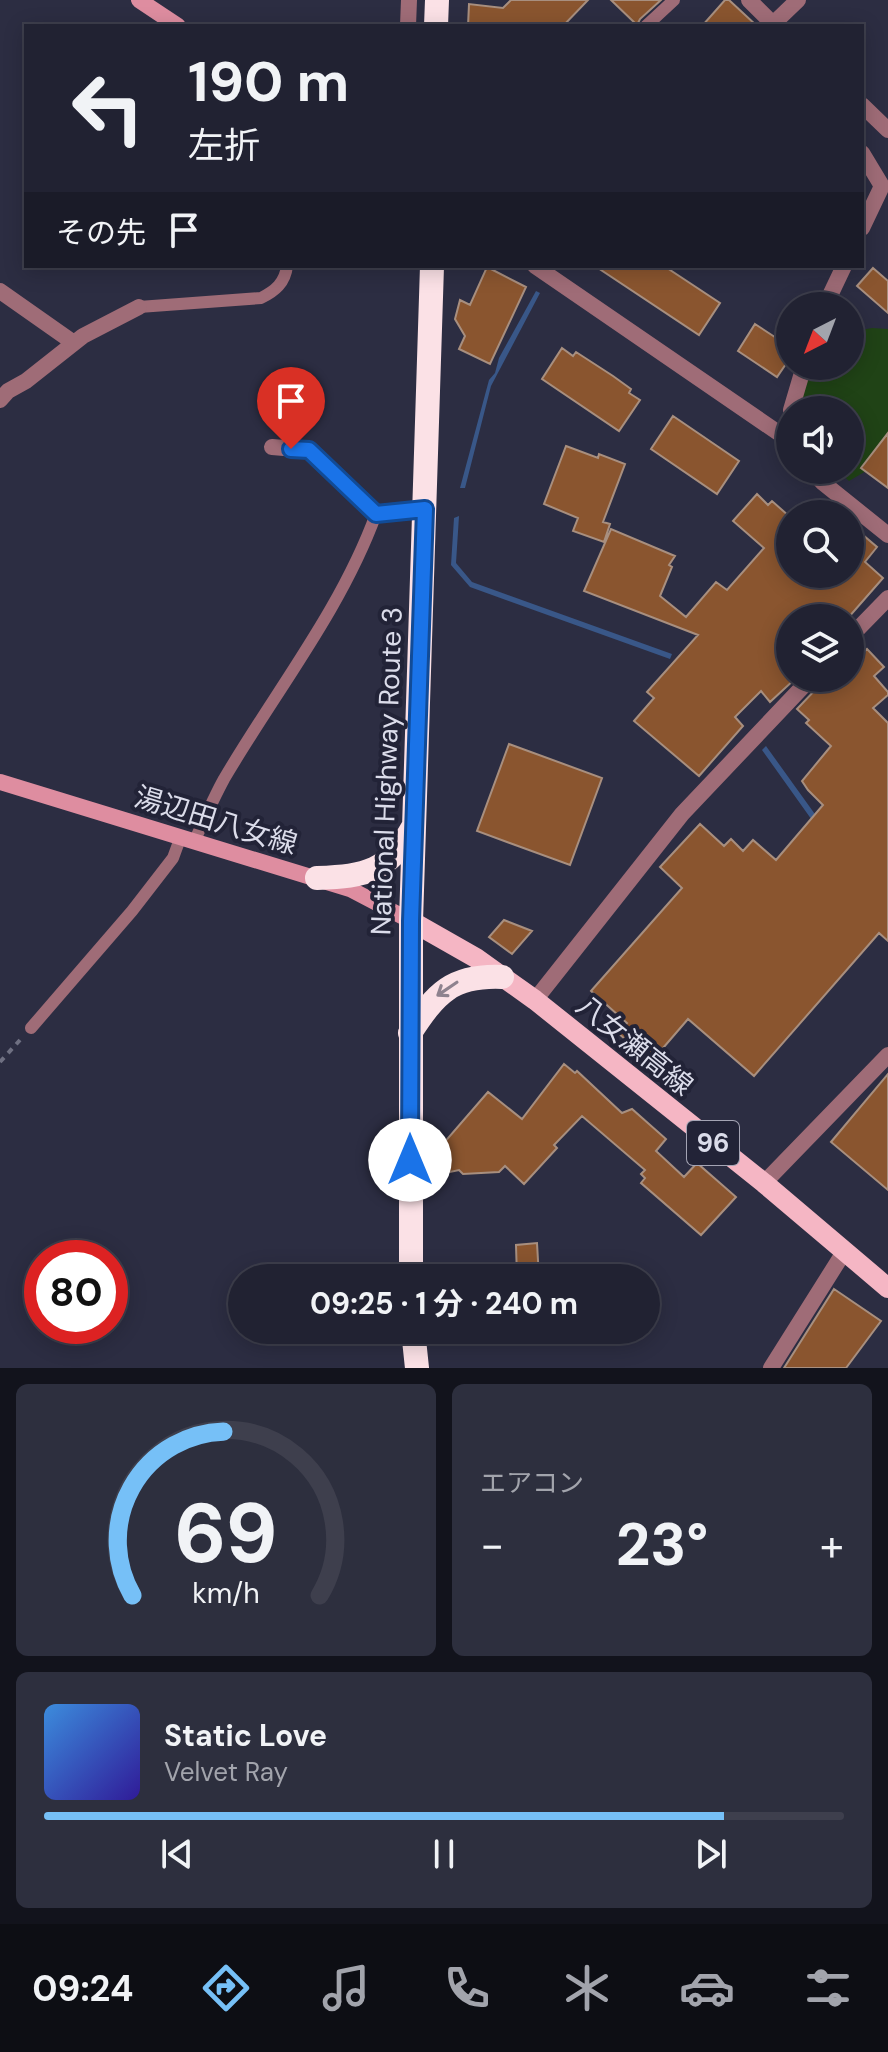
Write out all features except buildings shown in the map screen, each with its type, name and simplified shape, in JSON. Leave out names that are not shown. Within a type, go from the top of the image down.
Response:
[{"type":"highway","points":[[436,24],[437,0]]},
{"type":"highway","name":"National Highway Route 3","points":[[411,1264],[411,921],[432,268]]},
{"type":"highway","points":[[317,878],[364,874],[377,869],[402,845],[414,825]]},
{"type":"highway","points":[[410,1033],[424,1011],[447,987],[462,980],[502,977]]},
{"type":"highway","points":[[414,1344],[417,1368]]},
{"type":"main road","points":[[139,0],[175,24]]},
{"type":"main road","name":"湯辺田八女線","points":[[0,782],[350,889],[411,921]]},
{"type":"main road","name":"八女瀬高線","points":[[411,921],[535,1000],[764,1183],[888,1288]]},
{"type":"street","points":[[408,24],[409,0]]},
{"type":"street","points":[[749,0],[773,24]]},
{"type":"street","points":[[775,24],[798,0]]},
{"type":"street","points":[[864,107],[888,130]]},
{"type":"street","points":[[864,156],[885,189],[864,225]]},
{"type":"street","points":[[543,268],[776,432]]},
{"type":"street","points":[[832,292],[843,268]]},
{"type":"street","points":[[0,291],[74,343]]},
{"type":"street","points":[[0,400],[83,336],[139,307]]},
{"type":"street","points":[[272,447],[309,450],[376,514],[425,509]]},
{"type":"street","points":[[824,484],[888,535]]},
{"type":"street","points":[[864,623],[888,598]]},
{"type":"street","points":[[535,1000],[682,814],[798,692]]},
{"type":"street","points":[[764,1183],[888,1055]]},
{"type":"street","points":[[771,1368],[844,1252]]},
{"type":"lane","points":[[648,24],[674,0]]},
{"type":"lane","points":[[139,307],[261,298],[276,291],[287,268]]},
{"type":"lane","points":[[31,1028],[132,911],[188,838],[331,608],[369,535],[376,514]]},
{"type":"path","points":[[0,1062],[31,1028]]},
{"type":"green space","points":[[864,329],[888,329],[888,458],[864,472],[864,396],[802,396],[806,380],[864,380]]},
{"type":"water","points":[[536,291],[540,293],[491,386],[465,488],[460,488],[489,380]]},
{"type":"water","points":[[459,516],[456,563],[472,582],[672,654],[670,659],[470,587],[451,565],[454,518]]},
{"type":"water","points":[[766,746],[822,824],[819,830],[762,750]]},
{"type":"route","points":[[291,449],[309,450],[376,514],[425,509],[411,921],[410,1160]]}]
